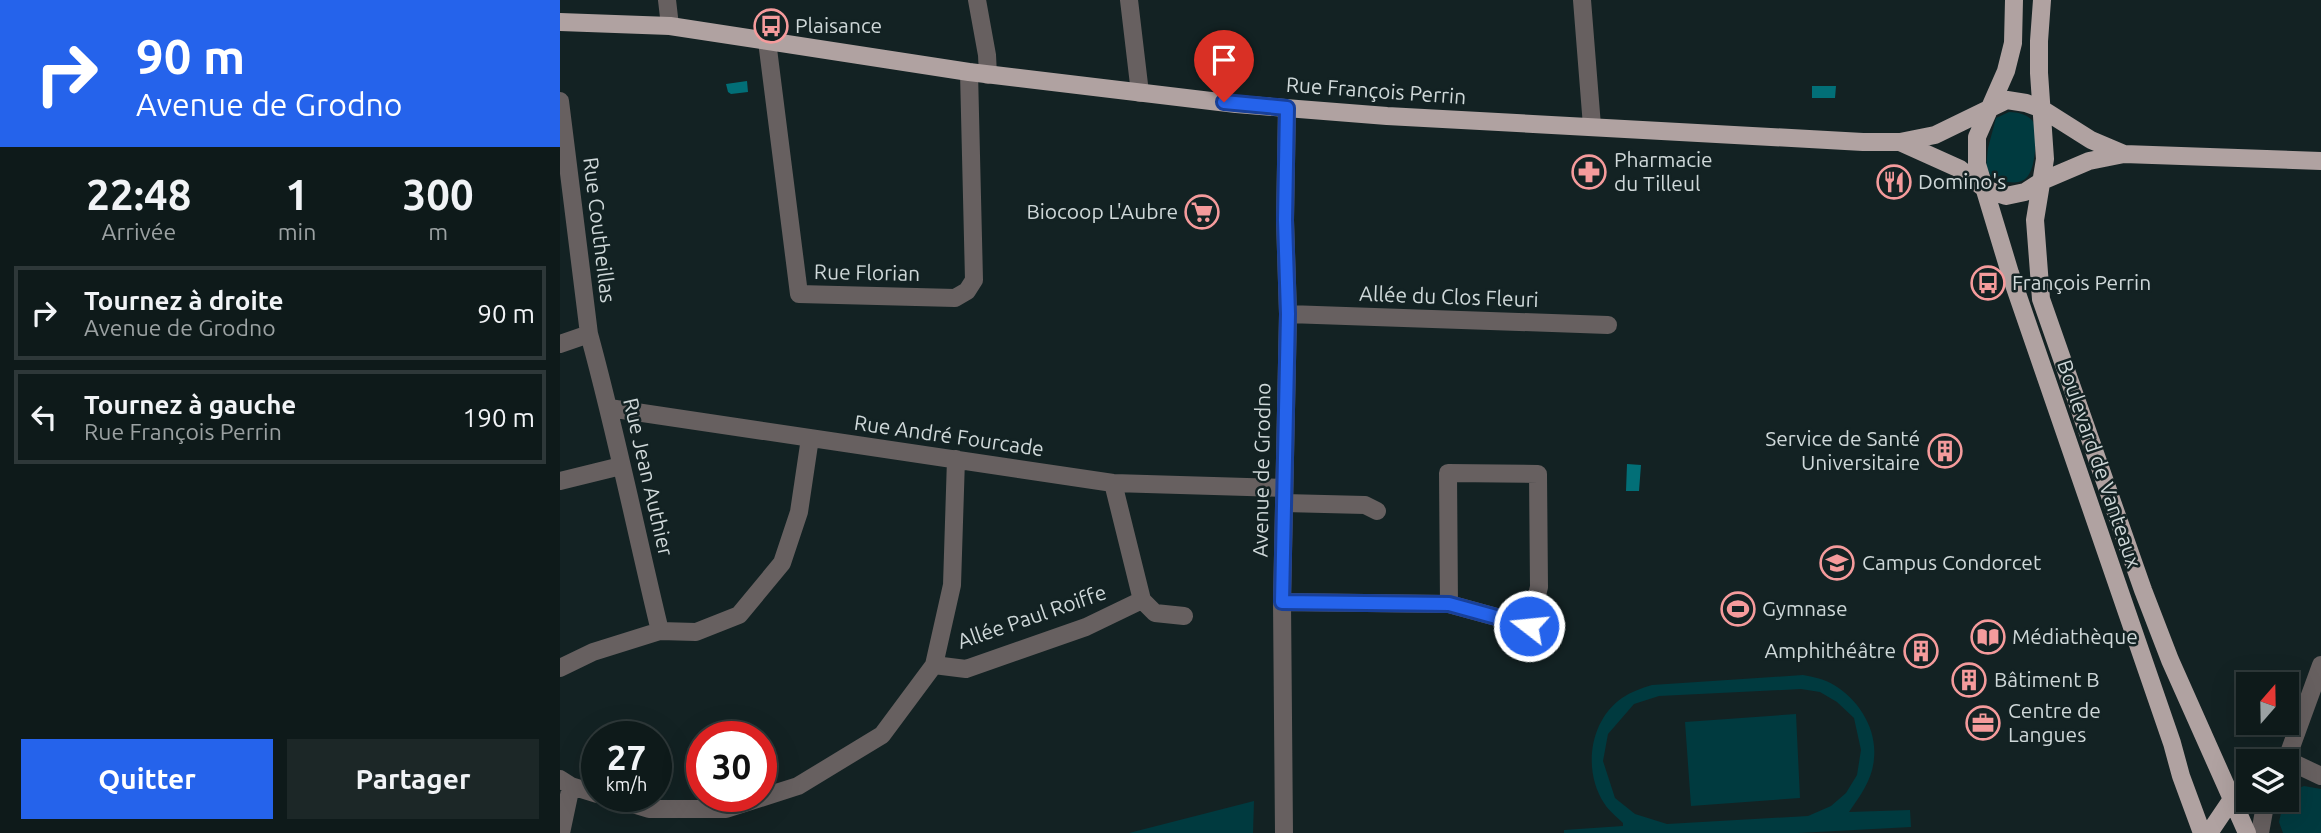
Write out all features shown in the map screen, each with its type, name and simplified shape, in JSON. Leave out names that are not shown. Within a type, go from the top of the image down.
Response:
[{"type":"main road","name":"Boulevard de Vanteaux","points":[[2014,0],[2013,43],[2006,71],[1977,137],[1977,164],[2010,273],[2202,833]]},
{"type":"main road","name":"Boulevard de Vanteaux","points":[[2042,0],[2039,41],[2045,159],[2035,220],[2041,299],[2170,660],[2247,833]]},
{"type":"main road","name":"Rue François Perrin","points":[[560,22],[670,26],[988,75],[1140,93],[1387,116],[1900,142],[1935,135],[2007,100],[2042,109],[2091,140],[2124,154]]},
{"type":"main road","name":"Rue François Perrin","points":[[1900,142],[1960,169],[1985,190],[2006,196],[2017,195],[2089,161],[2124,154],[2321,161]]},
{"type":"main road","points":[[2213,826],[2232,799]]},
{"type":"street","points":[[667,0],[670,26]]},
{"type":"street","points":[[977,0],[988,75]]},
{"type":"street","points":[[1129,0],[1140,93]]},
{"type":"street","points":[[1582,0],[1591,126]]},
{"type":"street","name":"Rue Florian","points":[[766,41],[799,294],[955,298],[967,291],[974,280],[969,72]]},
{"type":"street","name":"Rue Coutheillas","points":[[560,101],[589,334],[560,344]]},
{"type":"street","name":"Avenue de Grodno","points":[[1284,833],[1282,602],[1288,314],[1285,220],[1287,108]]},
{"type":"street","name":"Allée du Clos Fleuri","points":[[1288,314],[1608,325]]},
{"type":"street","name":"Rue Jean Authier","points":[[589,334],[609,408],[660,631]]},
{"type":"street","name":"Rue André Fourcade","points":[[609,408],[1113,483],[1284,496],[1366,505],[1377,511]]},
{"type":"street","points":[[560,668],[593,652],[660,631],[696,632],[739,614],[782,563],[799,512],[810,438]]},
{"type":"street","points":[[672,809],[726,809],[798,786],[882,735],[934,665],[952,585],[956,459]]},
{"type":"street","points":[[560,481],[621,466]]},
{"type":"street","points":[[1282,602],[1449,604],[1529,626],[1539,587],[1538,474],[1448,473],[1449,604]]},
{"type":"street","points":[[1113,483],[1143,600],[1155,613],[1184,616]]},
{"type":"street","name":"Allée Paul Roiffe","points":[[934,665],[966,669],[1086,627],[1143,600]]},
{"type":"street","points":[[2290,749],[2321,665]]},
{"type":"street","points":[[2299,767],[2321,776]]},
{"type":"street","points":[[561,833],[565,783]]},
{"type":"street","points":[[2232,799],[2236,796]]},
{"type":"street","points":[[2260,833],[2264,812]]},
{"type":"shaded area","points":[[747,81],[748,92],[728,92],[726,84]]},
{"type":"shaded area","points":[[1812,86],[1836,86],[1835,98],[1812,98]]},
{"type":"shaded area","points":[[2009,112],[2030,118],[2035,129],[2034,162],[2028,176],[2018,182],[1992,177],[1986,168],[1996,118]]},
{"type":"shaded area","points":[[1627,464],[1641,465],[1639,491],[1626,491]]},
{"type":"shaded area","points":[[1803,675],[1830,683],[1843,691],[1858,707],[1873,736],[1873,766],[1869,780],[1849,812],[1910,810],[1911,827],[1798,833],[1564,833],[1564,830],[1623,826],[1597,790],[1593,776],[1593,747],[1602,720],[1611,708],[1629,694],[1652,685]],"holes":[[[1801,689],[1820,692],[1837,702],[1854,718],[1861,750],[1857,775],[1846,793],[1831,806],[1808,816],[1667,824],[1635,814],[1615,798],[1603,761],[1608,734],[1634,704],[1659,696]]]},
{"type":"shaded area","points":[[1796,714],[1800,798],[1691,806],[1685,722]]},
{"type":"shaded area","points":[[2299,788],[2321,789],[2321,833],[2283,833],[2279,822],[2281,812],[2299,812]]},
{"type":"shaded area","points":[[1254,801],[1253,833],[1129,833]]},
{"type":"place","name":"Plaisance","points":[[771,26]]},
{"type":"place","name":"Pharmacie du Tilleul","points":[[1589,172]]},
{"type":"place","name":"Domino's","points":[[1894,182]]},
{"type":"place","name":"Biocoop L'Aubre","points":[[1202,212]]},
{"type":"place","name":"François Perrin","points":[[1988,283]]},
{"type":"place","name":"Service de Santé Universitaire","points":[[1945,451]]},
{"type":"place","name":"Campus Condorcet","points":[[1837,563]]},
{"type":"place","name":"Gymnase","points":[[1738,609]]},
{"type":"place","name":"Médiathèque","points":[[1988,637]]},
{"type":"place","name":"Amphithéâtre","points":[[1921,651]]},
{"type":"place","name":"Bâtiment B","points":[[1969,680]]},
{"type":"place","name":"Centre de Langues","points":[[1983,723]]},
{"type":"route","points":[[1224,102],[1287,108],[1285,220],[1288,314],[1282,602],[1449,604],[1529,626]]}]
